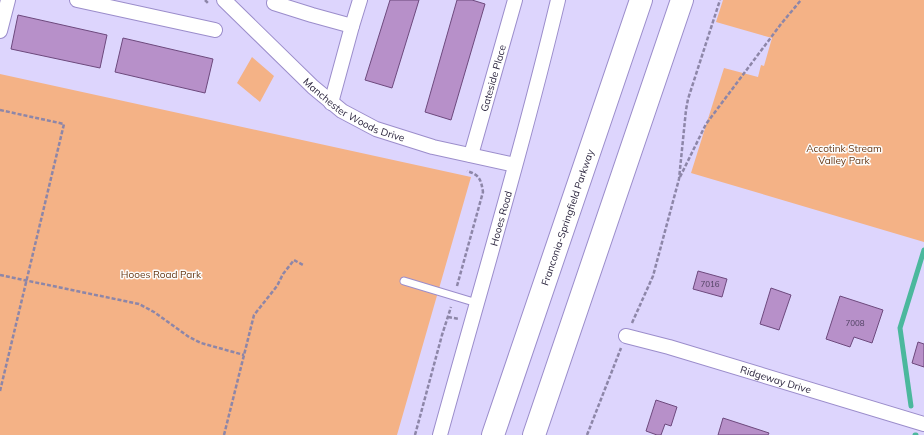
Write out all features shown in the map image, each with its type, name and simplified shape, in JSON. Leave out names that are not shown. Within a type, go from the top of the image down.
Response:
[{"type":"main road","name":"Franconia-Springfield Parkway","points":[[493,435],[641,0]]},
{"type":"main road","points":[[534,435],[682,0]]},
{"type":"street","points":[[0,31],[8,0]]},
{"type":"street","points":[[77,0],[215,30]]},
{"type":"street","name":"Manchester Woods Drive","points":[[224,0],[313,87],[342,111],[376,129],[432,147],[516,165]]},
{"type":"street","points":[[331,103],[360,0]]},
{"type":"street","name":"Gateside Place","points":[[471,155],[515,0]]},
{"type":"street","name":"Hooes Road","points":[[440,435],[516,165],[558,0]]},
{"type":"street","points":[[274,3],[352,26]]},
{"type":"street","name":"Ridgeway Drive","points":[[626,336],[677,349],[924,424]]},
{"type":"lane","points":[[404,281],[477,303]]},
{"type":"path","points":[[205,0],[211,6]]},
{"type":"path","points":[[587,435],[626,336],[653,276],[679,179],[688,99],[720,0]]},
{"type":"path","points":[[679,179],[706,124],[781,24],[801,0]]},
{"type":"path","points":[[0,110],[64,124],[0,390]]},
{"type":"path","points":[[415,435],[483,192],[481,180],[475,174],[462,170]]},
{"type":"path","points":[[224,435],[254,315],[277,286],[283,274],[294,260],[303,265]]},
{"type":"path","points":[[0,275],[139,304],[154,312],[189,337],[201,343],[244,354]]},
{"type":"green space","name":"Accotink Stream Valley Park","points":[[723,0],[924,0],[924,242],[691,173],[724,68],[758,77],[761,65],[764,66],[772,38],[716,22]]},
{"type":"green space","points":[[252,57],[274,76],[260,102],[237,83]]},
{"type":"green space","name":"Hooes Road Park","points":[[0,74],[471,177],[397,435],[0,435]]},
{"type":"building","points":[[390,0],[419,0],[392,88],[365,80]]},
{"type":"building","points":[[457,0],[472,0],[485,4],[451,120],[425,112]]},
{"type":"building","points":[[18,15],[107,35],[100,68],[11,49]]},
{"type":"building","points":[[123,38],[213,59],[205,93],[115,72]]},
{"type":"building","points":[[698,271],[727,279],[722,297],[693,289]]},
{"type":"building","points":[[771,288],[791,295],[779,330],[760,324]]},
{"type":"building","points":[[840,296],[883,310],[872,343],[854,337],[850,347],[826,339]]},
{"type":"building","points":[[918,342],[924,344],[924,367],[912,363]]},
{"type":"building","points":[[656,400],[677,407],[671,426],[665,424],[661,435],[646,431]]},
{"type":"building","points":[[723,418],[769,433],[768,435],[718,435]]},
{"type":"waterway","points":[[911,406],[900,328],[924,250]]}]
